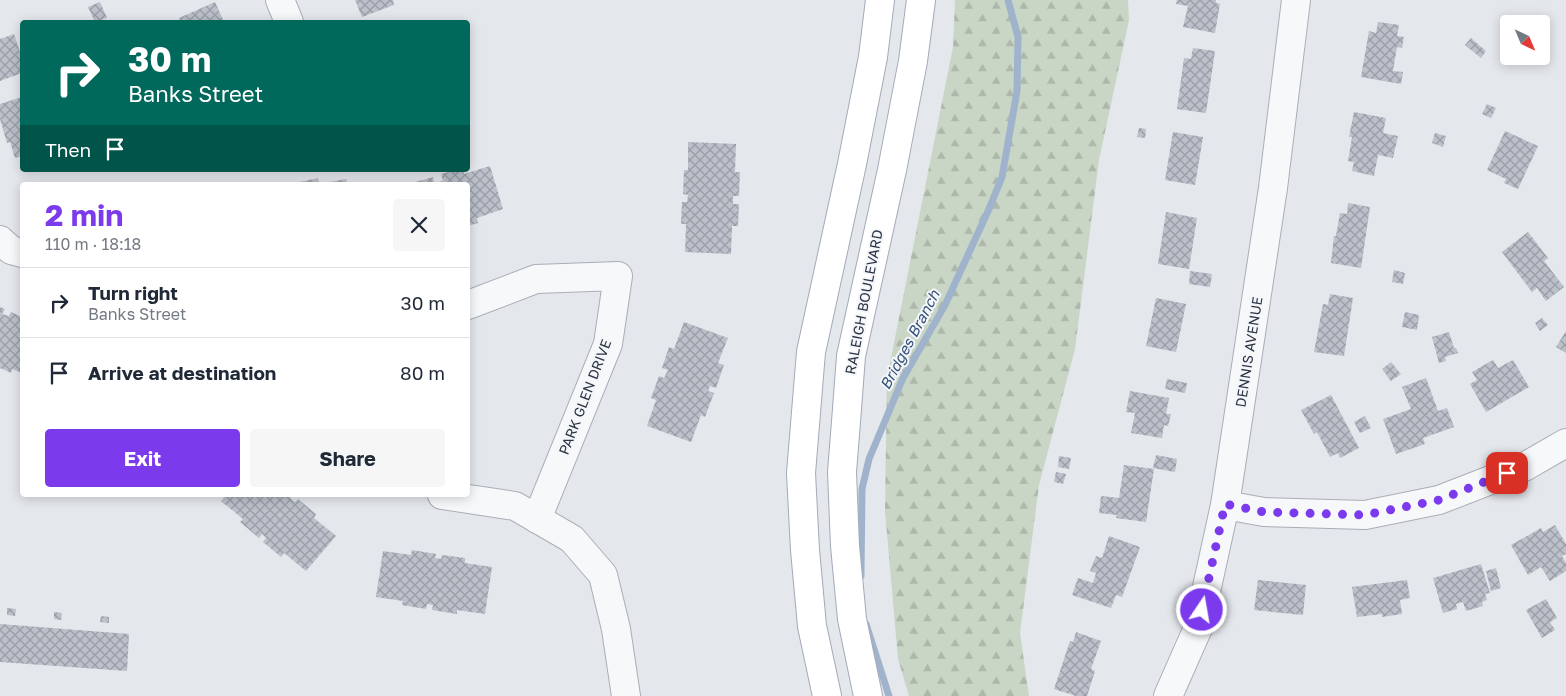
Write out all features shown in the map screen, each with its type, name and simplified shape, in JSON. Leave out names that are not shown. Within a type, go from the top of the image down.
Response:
[{"type":"main road","points":[[827,696],[812,626],[805,550],[801,473],[811,352],[873,57],[880,0]]},
{"type":"main road","name":"RALEIGH BOULEVARD","points":[[868,696],[852,619],[845,546],[842,472],[847,400],[851,356],[892,170],[913,61],[921,0]]},
{"type":"street","points":[[280,0],[288,20]]},
{"type":"street","name":"DENNIS AVENUE","points":[[1168,696],[1198,628],[1225,504],[1274,188],[1296,0]]},
{"type":"street","points":[[0,240],[11,250],[20,252]]},
{"type":"street","name":"PARK GLEN DRIVE","points":[[470,304],[536,279],[618,276],[608,344],[537,519]]},
{"type":"street","points":[[1225,504],[1264,512],[1365,515],[1439,500],[1524,467],[1566,443]]},
{"type":"street","points":[[455,497],[515,506],[572,539],[603,575],[616,629],[626,696]]},
{"type":"green space","points":[[955,0],[1128,0],[1129,20],[1099,160],[1075,349],[1039,485],[1020,633],[1029,696],[909,696],[898,659],[885,511],[887,378],[953,47]]},
{"type":"building","points":[[355,0],[393,0],[394,5],[362,17]]},
{"type":"building","points":[[1177,0],[1216,0],[1216,3],[1220,4],[1215,33],[1183,27],[1188,6],[1176,4]]},
{"type":"building","points":[[100,2],[107,18],[94,20],[88,7]]},
{"type":"building","points":[[215,2],[223,20],[180,20],[179,18]]},
{"type":"building","points":[[1378,22],[1399,25],[1397,36],[1404,37],[1402,48],[1397,47],[1393,71],[1403,72],[1401,84],[1361,77],[1369,31],[1376,33]]},
{"type":"building","points":[[14,34],[20,52],[20,74],[0,81],[0,39]]},
{"type":"building","points":[[1471,38],[1486,51],[1481,58],[1465,45]]},
{"type":"building","points":[[1193,48],[1215,51],[1206,113],[1177,109],[1184,58],[1191,59]]},
{"type":"building","points":[[20,98],[20,157],[15,158],[10,142],[7,143],[0,119],[0,104]]},
{"type":"building","points":[[1487,104],[1496,108],[1491,118],[1482,114]]},
{"type":"building","points":[[1354,112],[1386,118],[1383,133],[1398,136],[1393,158],[1378,155],[1374,176],[1352,171],[1354,162],[1348,161],[1352,137],[1349,137]]},
{"type":"building","points":[[1139,128],[1146,129],[1145,138],[1137,137]]},
{"type":"building","points":[[1505,131],[1538,146],[1518,189],[1504,183],[1506,179],[1487,170]]},
{"type":"building","points":[[1173,132],[1203,137],[1195,185],[1165,180]]},
{"type":"building","points":[[1435,133],[1446,136],[1443,147],[1432,143]]},
{"type":"building","points":[[688,142],[736,144],[735,172],[740,172],[739,196],[733,196],[733,204],[739,204],[738,226],[732,226],[731,254],[685,252],[686,224],[681,224],[682,202],[687,202],[688,195],[683,194],[684,170],[688,170]]},
{"type":"building","points":[[490,166],[503,209],[477,218],[478,223],[470,225],[470,182],[438,182],[443,181],[441,174],[464,172],[464,174]]},
{"type":"building","points":[[433,177],[434,182],[416,182]]},
{"type":"building","points":[[318,178],[319,182],[300,182]]},
{"type":"building","points":[[346,179],[347,182],[330,182]]},
{"type":"building","points":[[1348,203],[1370,207],[1361,268],[1331,263],[1334,236],[1336,236],[1340,213],[1347,214]]},
{"type":"building","points":[[1166,212],[1197,218],[1189,269],[1158,264]]},
{"type":"building","points":[[1528,232],[1548,258],[1544,261],[1564,287],[1546,301],[1537,288],[1532,292],[1502,252]]},
{"type":"building","points":[[1394,270],[1405,273],[1403,284],[1392,282]]},
{"type":"building","points":[[1190,271],[1212,274],[1210,287],[1189,284]]},
{"type":"building","points":[[1330,294],[1353,298],[1344,356],[1314,352],[1323,304],[1328,305]]},
{"type":"building","points":[[1156,298],[1186,304],[1176,352],[1146,346]]},
{"type":"building","points":[[0,307],[5,309],[2,314],[9,316],[11,312],[20,316],[20,372],[12,369],[11,373],[0,368]]},
{"type":"building","points":[[1405,312],[1419,315],[1417,330],[1402,327]]},
{"type":"building","points":[[1542,318],[1548,325],[1540,331],[1535,323]]},
{"type":"building","points":[[684,322],[728,338],[718,363],[724,365],[716,388],[710,386],[708,391],[714,393],[705,417],[701,415],[691,442],[647,426],[656,400],[651,398],[659,376],[664,378],[668,370],[662,368],[669,347],[674,349]]},
{"type":"building","points":[[1566,331],[1566,353],[1556,347]]},
{"type":"building","points":[[1449,332],[1454,348],[1456,348],[1458,353],[1445,357],[1446,361],[1439,363],[1432,337]]},
{"type":"building","points":[[1493,360],[1498,368],[1513,360],[1529,387],[1486,412],[1470,384],[1477,380],[1472,372]]},
{"type":"building","points":[[1391,362],[1401,374],[1391,381],[1382,369]]},
{"type":"building","points":[[1426,378],[1438,411],[1447,408],[1454,427],[1423,438],[1425,444],[1396,454],[1383,419],[1411,409],[1402,387]]},
{"type":"building","points":[[1167,379],[1187,383],[1185,393],[1165,389]]},
{"type":"building","points":[[1130,391],[1169,398],[1166,414],[1171,414],[1168,426],[1164,425],[1162,438],[1131,433],[1135,413],[1126,412]]},
{"type":"building","points":[[1331,395],[1359,448],[1340,458],[1338,453],[1330,457],[1317,432],[1314,434],[1301,410]]},
{"type":"building","points":[[1365,416],[1371,428],[1360,433],[1354,422]]},
{"type":"building","points":[[1156,455],[1177,459],[1175,472],[1153,468]]},
{"type":"building","points":[[1059,456],[1071,458],[1069,469],[1058,467]]},
{"type":"building","points":[[1124,465],[1154,469],[1146,522],[1116,518],[1117,515],[1099,513],[1101,496],[1119,498]]},
{"type":"building","points":[[1056,472],[1066,474],[1063,484],[1054,482]]},
{"type":"building","points":[[224,497],[291,497],[295,502],[298,499],[316,514],[314,518],[336,536],[306,571],[284,553],[281,557],[263,542],[266,538],[262,534],[259,538],[240,522],[243,519],[221,501]]},
{"type":"building","points":[[1555,525],[1566,544],[1566,554],[1562,556],[1566,563],[1566,571],[1550,581],[1541,567],[1528,575],[1511,545],[1541,528],[1543,532]]},
{"type":"building","points":[[1109,536],[1140,547],[1122,597],[1116,595],[1111,608],[1072,595],[1078,578],[1093,583],[1096,573],[1090,571],[1096,556],[1102,558]]},
{"type":"building","points":[[412,550],[436,554],[435,558],[441,559],[442,555],[465,558],[465,563],[492,567],[485,614],[457,610],[457,614],[432,610],[433,605],[427,604],[426,609],[402,605],[403,601],[376,597],[383,551],[411,555]]},
{"type":"building","points":[[1481,564],[1490,593],[1485,594],[1487,600],[1482,602],[1483,606],[1466,611],[1463,602],[1456,604],[1457,609],[1443,613],[1433,578]]},
{"type":"building","points":[[1496,568],[1501,588],[1491,591],[1486,571]]},
{"type":"building","points":[[1258,580],[1306,585],[1303,615],[1254,610]]},
{"type":"building","points":[[1407,580],[1410,598],[1400,600],[1402,614],[1382,617],[1382,614],[1357,617],[1352,587]]},
{"type":"building","points":[[1546,599],[1557,618],[1550,622],[1555,630],[1542,638],[1526,610]]},
{"type":"building","points":[[7,608],[16,609],[15,616],[7,615]]},
{"type":"building","points":[[54,612],[62,613],[61,620],[54,619]]},
{"type":"building","points":[[101,616],[109,617],[109,623],[100,622]]},
{"type":"building","points":[[0,624],[129,634],[127,671],[0,662]]},
{"type":"building","points":[[1076,632],[1101,641],[1091,669],[1095,671],[1087,696],[1076,696],[1054,689],[1070,641],[1073,642]]},
{"type":"waterway","name":"Bridges Branch","points":[[861,576],[862,489],[869,459],[903,378],[945,305],[1002,177],[1017,91],[1018,37],[1008,0]]},
{"type":"waterway","name":"Bridges Branch","points":[[866,624],[889,696]]},
{"type":"route","points":[[1202,610],[1225,504],[1264,512],[1365,515],[1439,500],[1507,473]]}]
